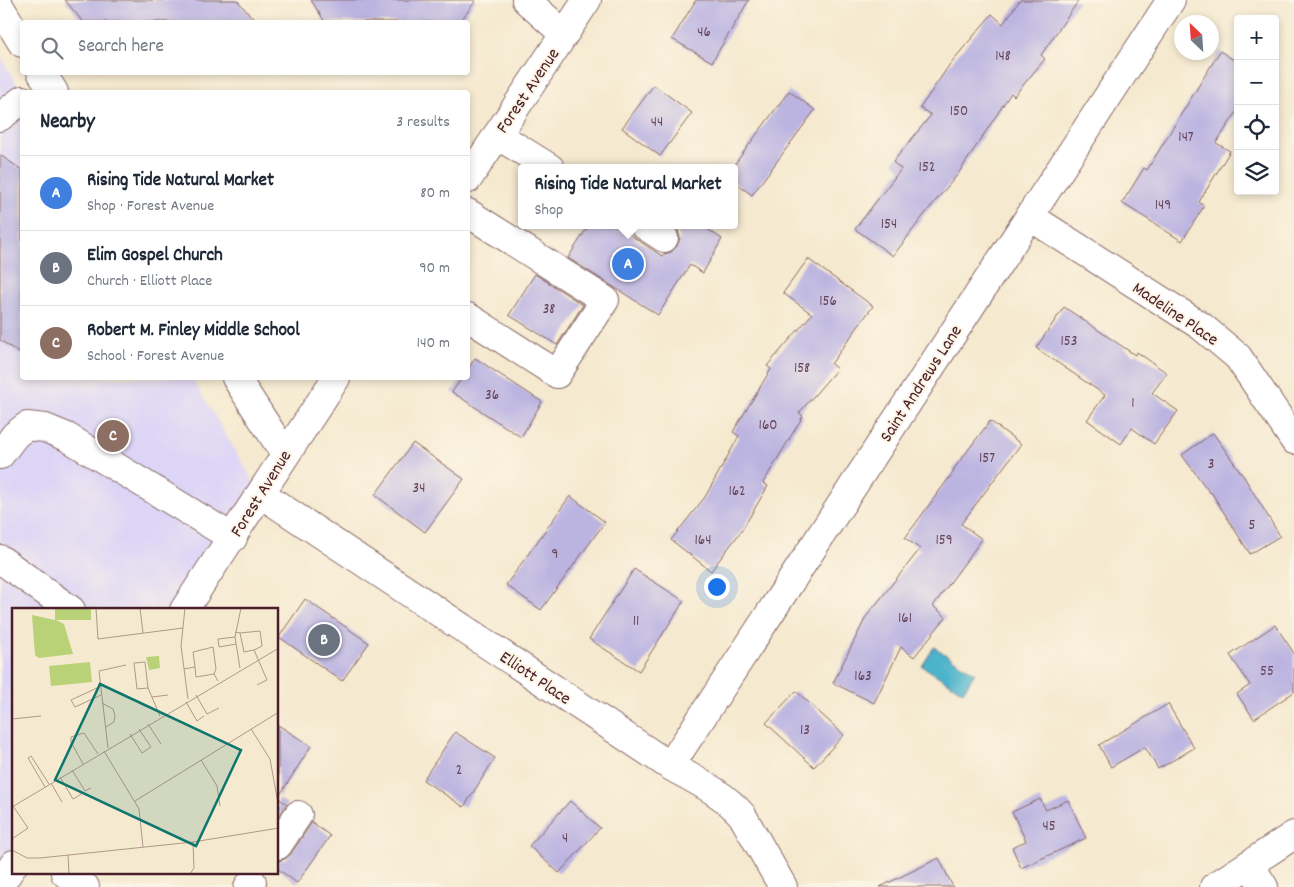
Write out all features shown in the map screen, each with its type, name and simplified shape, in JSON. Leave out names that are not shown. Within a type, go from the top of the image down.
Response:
[{"type":"street","points":[[526,0],[564,34]]},
{"type":"street","name":"Forest Avenue","points":[[470,176],[587,0]]},
{"type":"street","name":"Saint Andrews Lane","points":[[670,766],[1171,0]]},
{"type":"street","points":[[0,7],[20,40]]},
{"type":"street","points":[[0,117],[20,102]]},
{"type":"street","points":[[496,135],[543,164]]},
{"type":"street","points":[[470,213],[605,300],[557,374],[470,318]]},
{"type":"street","name":"Madeline Place","points":[[1029,216],[1200,326],[1238,357],[1294,440]]},
{"type":"street","points":[[237,380],[284,454]]},
{"type":"street","name":"Forest Avenue","points":[[185,608],[233,538],[284,454],[335,380]]},
{"type":"street","points":[[0,455],[15,436],[27,426],[45,428],[67,437],[233,538]]},
{"type":"street","name":"Elliott Place","points":[[261,494],[670,766],[709,788],[734,806],[750,828],[783,887]]},
{"type":"street","points":[[0,559],[68,608]]},
{"type":"street","points":[[279,844],[298,815]]},
{"type":"street","points":[[1214,887],[1257,876],[1294,836]]},
{"type":"street","points":[[0,884],[12,867]]},
{"type":"street","points":[[66,874],[85,887]]},
{"type":"shaded area","points":[[0,55],[20,90],[20,380],[193,380],[261,494],[185,608],[12,608],[12,867],[0,885]]},
{"type":"water","points":[[934,647],[975,673],[963,692],[922,666]]},
{"type":"building","points":[[65,0],[237,0],[254,20],[81,20]]},
{"type":"building","points":[[311,0],[476,0],[461,20],[324,20]]},
{"type":"building","points":[[696,0],[749,0],[712,62],[672,39]]},
{"type":"building","points":[[1020,0],[1079,0],[1041,55],[1045,59],[1014,96],[1011,93],[958,174],[893,256],[855,229],[901,169],[893,162],[931,115],[920,108],[950,64],[992,14],[1003,24]]},
{"type":"building","points":[[1220,51],[1234,60],[1234,116],[1216,143],[1230,151],[1199,202],[1204,206],[1182,241],[1122,203],[1144,168],[1147,170],[1214,60],[1219,60]]},
{"type":"building","points":[[654,85],[692,113],[660,156],[622,128]]},
{"type":"building","points":[[789,91],[815,110],[752,195],[738,185],[738,164],[735,164]]},
{"type":"building","points":[[0,155],[20,169],[20,354],[0,340]]},
{"type":"building","points":[[586,229],[621,229],[662,256],[671,252],[677,246],[680,238],[679,229],[708,229],[722,239],[703,273],[690,265],[658,315],[568,258]]},
{"type":"building","points":[[808,259],[873,306],[831,364],[837,369],[799,413],[803,416],[763,483],[768,486],[742,530],[711,571],[671,540],[705,497],[739,436],[733,432],[771,369],[767,366],[812,314],[783,293]]},
{"type":"building","points":[[535,274],[583,305],[557,345],[509,315]]},
{"type":"building","points":[[1064,307],[1135,355],[1137,352],[1167,373],[1152,393],[1178,411],[1154,444],[1132,428],[1121,444],[1087,420],[1105,395],[1036,348]]},
{"type":"building","points":[[475,358],[542,402],[521,437],[452,392],[461,380],[470,380],[470,366]]},
{"type":"building","points":[[990,421],[1021,444],[961,524],[982,539],[933,606],[946,617],[914,657],[901,647],[874,703],[833,683],[866,617],[920,549],[905,538]]},
{"type":"building","points":[[1213,433],[1244,477],[1280,536],[1250,554],[1211,492],[1182,455]]},
{"type":"building","points":[[413,443],[464,479],[425,532],[375,495]]},
{"type":"building","points":[[570,496],[605,522],[541,610],[506,585]]},
{"type":"building","points":[[634,569],[684,601],[639,671],[589,639]]},
{"type":"building","points":[[305,599],[369,643],[342,681],[279,637]]},
{"type":"building","points":[[1275,625],[1294,653],[1294,692],[1254,719],[1237,694],[1250,685],[1230,655]]},
{"type":"building","points":[[796,691],[844,735],[814,767],[766,723]]},
{"type":"building","points":[[1168,704],[1194,748],[1158,769],[1145,747],[1111,767],[1099,745]]},
{"type":"building","points":[[279,726],[311,746],[279,796]]},
{"type":"building","points":[[455,732],[495,758],[464,807],[423,780]]},
{"type":"building","points":[[279,799],[287,804],[279,816]]},
{"type":"building","points":[[1040,799],[1046,810],[1068,800],[1086,838],[1021,868],[1012,847],[1026,841],[1012,812]]},
{"type":"building","points":[[570,801],[600,828],[559,873],[529,846]]},
{"type":"building","points":[[312,822],[330,836],[297,883],[279,870],[279,861],[291,854]]},
{"type":"building","points":[[939,858],[953,887],[880,887]]},
{"type":"place","name":"Rising Tide Natural Market","points":[[628,264]]},
{"type":"place","name":"Robert M. Finley Middle School","points":[[113,436]]},
{"type":"place","name":"Elim Gospel Church","points":[[324,640]]}]
